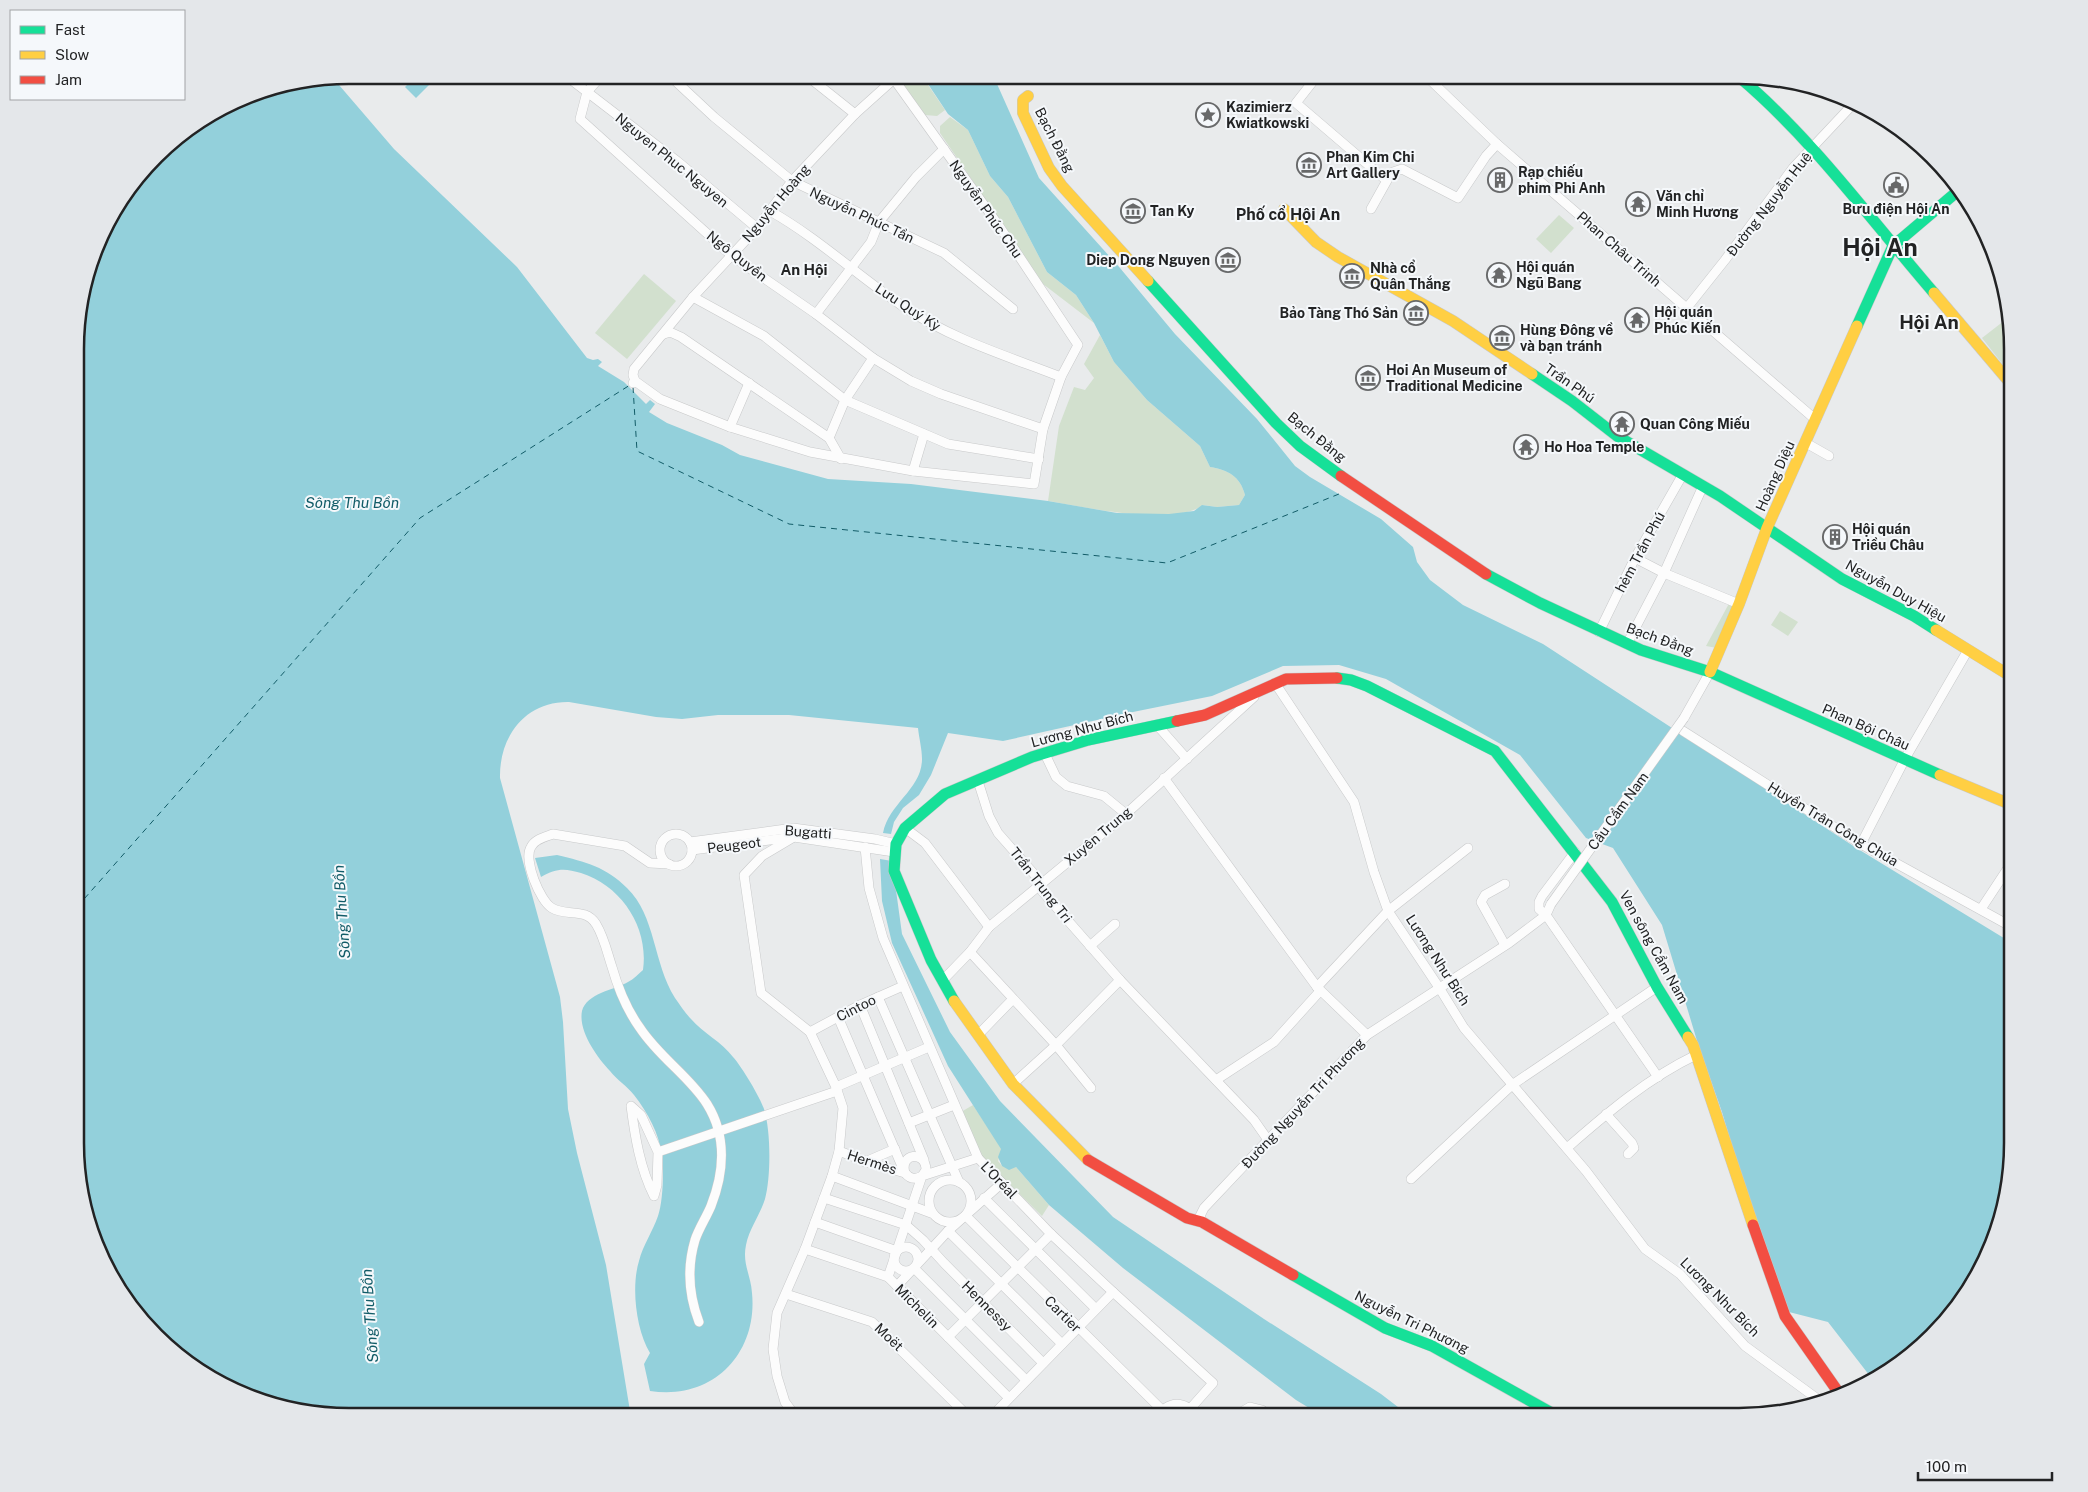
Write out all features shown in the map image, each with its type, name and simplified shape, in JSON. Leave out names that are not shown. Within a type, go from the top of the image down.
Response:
[{"type":"street","points":[[577,84],[587,92],[594,84]]},
{"type":"street","name":"Nguyễn Phúc Tần","points":[[679,84],[714,117],[792,181],[944,253],[1013,309]]},
{"type":"street","points":[[817,84],[855,114]]},
{"type":"street","name":"Nguyễn Hoàng","points":[[730,427],[660,399],[634,382],[634,369],[693,297],[757,228],[792,181],[885,84]]},
{"type":"street","name":"Nguyễn Phúc Chu","points":[[897,84],[999,226],[1078,344],[1061,377]]},
{"type":"street","points":[[1311,84],[1296,103],[1386,180]]},
{"type":"street","name":"Phan Châu Trinh","points":[[1434,84],[1497,144],[1816,420]]},
{"type":"street","points":[[1747,84],[1770,103],[1812,147],[1893,246],[2004,376]]},
{"type":"street","name":"Nguyen Phuc Nguyen","points":[[587,92],[677,161],[757,228]]},
{"type":"street","name":"Ngô Quyền","points":[[587,92],[580,119],[732,256],[816,314],[873,358],[911,381],[941,394],[1043,429]]},
{"type":"street","name":"Bạch Đằng","points":[[1028,96],[1023,100],[1023,113],[1054,177],[1178,316],[1276,423],[1300,446],[1350,483],[1491,577],[1599,632],[1627,644],[1710,672]]},
{"type":"street","name":"Đường Nguyễn Huệ","points":[[1686,309],[1794,168],[1850,108]]},
{"type":"street","points":[[1370,209],[1386,180],[1393,172],[1402,169],[1458,198],[1486,156],[1497,144]]},
{"type":"street","points":[[816,314],[871,242],[879,222],[916,177],[944,149]]},
{"type":"street","points":[[1893,246],[1955,194]]},
{"type":"street","name":"Trần Phú","points":[[1284,209],[1316,242],[1338,257],[1453,321],[1572,401],[1617,436],[1703,486],[1767,528]]},
{"type":"street","name":"Lưu Quý Kỳ","points":[[770,211],[798,228],[904,307],[951,335],[1061,377]]},
{"type":"street","name":"Hoàng Diệu","points":[[1684,718],[1710,672],[1739,604],[1767,528],[1893,246]]},
{"type":"street","points":[[693,297],[764,336],[845,400],[948,444],[1039,459]]},
{"type":"street","points":[[664,334],[670,332],[681,337],[829,438],[840,459]]},
{"type":"street","points":[[829,438],[845,400],[873,358]]},
{"type":"street","points":[[749,383],[730,427],[810,452],[840,459],[913,471],[1034,484],[1043,429],[1061,377]]},
{"type":"street","points":[[913,471],[924,434]]},
{"type":"street","points":[[1806,443],[1829,456]]},
{"type":"street","name":"hẻm Trần Phú","points":[[1599,632],[1635,558],[1682,474]]},
{"type":"street","points":[[1627,644],[1664,573],[1703,486]]},
{"type":"street","name":"Nguyễn Duy Hiệu","points":[[1767,528],[1842,579],[1914,616],[2004,672]]},
{"type":"street","points":[[1635,558],[1664,573],[1739,604]]},
{"type":"street","points":[[1861,844],[1905,760],[1968,650]]},
{"type":"street","name":"Phan Bội Châu","points":[[1710,672],[1905,760],[2004,802]]},
{"type":"street","name":"Ven sông Cẩm Nam","points":[[1275,683],[1286,680],[1335,678],[1351,680],[1495,751],[1612,902],[1657,987],[1693,1045],[1768,1272],[1785,1316],[1837,1390]]},
{"type":"street","name":"Lương Như Bích","points":[[895,848],[905,828],[945,794],[963,784],[978,781],[1032,757],[1088,740],[1205,714],[1257,693],[1275,683],[1354,802],[1374,872],[1388,912],[1464,1028],[1567,1148],[1645,1249],[1680,1274],[1745,1346],[1814,1397]]},
{"type":"street","name":"Xuyên Trung","points":[[942,981],[970,952],[989,927],[1126,814],[1257,693]]},
{"type":"street","name":"Cầu Cẩm Nam","points":[[1546,915],[1551,904],[1684,718]]},
{"type":"street","points":[[1157,725],[1187,759]]},
{"type":"street","name":"Huyền Trân Công Chúa","points":[[1683,732],[1861,844],[1982,908],[2004,922]]},
{"type":"street","points":[[1045,754],[1056,777],[1067,786],[1104,796],[1126,814]]},
{"type":"street","points":[[1164,778],[1318,989],[1367,1035]]},
{"type":"street","name":"Trần Trung Tri","points":[[978,781],[989,816],[998,833],[1042,883],[1042,891],[1120,980],[1254,1120],[1268,1140]]},
{"type":"street","name":"Bugatti","points":[[691,846],[793,828],[875,839],[895,848]]},
{"type":"street","points":[[905,828],[925,843],[989,927]]},
{"type":"street","points":[[669,864],[664,861],[660,851],[663,840],[666,836],[677,833],[682,834],[691,846],[692,856],[679,866],[650,863],[625,846],[564,835],[553,834],[542,838],[532,845],[528,852],[537,887],[550,907],[561,913],[584,914],[595,923],[605,942],[612,969],[632,1014],[658,1052],[695,1087],[709,1106],[718,1132],[722,1153],[721,1175],[711,1207],[696,1240],[691,1259],[691,1290],[694,1310],[699,1322]]},
{"type":"street","points":[[789,1408],[785,1402],[777,1376],[773,1349],[777,1313],[805,1249],[832,1176],[839,1151],[842,1108],[837,1089],[810,1032],[761,993],[744,875],[762,856],[794,837]]},
{"type":"street","name":"Peugeot","points":[[691,846],[794,837],[865,847],[895,848]]},
{"type":"street","name":"L’Oréal","points":[[865,847],[869,888],[882,938],[978,1158],[1052,1234],[1213,1383],[1196,1408]]},
{"type":"street","points":[[895,848],[894,871],[931,960],[958,1008],[1013,1084],[1089,1161],[1188,1218],[1202,1222]]},
{"type":"street","points":[[1216,1080],[1274,1042],[1318,989],[1388,912],[1468,848]]},
{"type":"street","points":[[1575,852],[1539,902],[1539,909],[1546,915],[1614,1016],[1658,1077]]},
{"type":"street","points":[[1982,908],[2004,874]]},
{"type":"street","points":[[1505,884],[1485,895],[1481,902],[1505,945]]},
{"type":"street","name":"Đường Nguyễn Tri Phương","points":[[1202,1222],[1200,1216],[1204,1208],[1367,1035],[1440,989],[1546,915]]},
{"type":"street","points":[[1090,946],[1115,924]]},
{"type":"street","points":[[970,952],[1012,1000],[1056,1045],[1092,1088]]},
{"type":"street","points":[[1013,1084],[1056,1045],[1120,980]]},
{"type":"street","name":"Cintoo","points":[[810,1032],[860,1005],[902,986]]},
{"type":"street","points":[[1411,1179],[1512,1085],[1657,987]]},
{"type":"street","points":[[878,997],[959,1182]]},
{"type":"street","points":[[978,1035],[1012,1000]]},
{"type":"street","points":[[860,1005],[909,1123],[926,1170],[922,1176],[888,1277]]},
{"type":"street","points":[[838,1017],[905,1173],[911,1178],[922,1176],[978,1158]]},
{"type":"street","points":[[658,1152],[837,1089],[929,1047]]},
{"type":"street","points":[[1567,1148],[1625,1099],[1696,1055]]},
{"type":"street","points":[[909,1123],[954,1105]]},
{"type":"street","points":[[631,1106],[641,1115],[658,1152],[654,1196],[646,1181],[639,1157],[631,1106]]},
{"type":"street","points":[[1606,1114],[1632,1142],[1634,1148],[1628,1154]]},
{"type":"street","points":[[865,1162],[895,1149]]},
{"type":"street","name":"Hermès","points":[[839,1151],[865,1162],[905,1173]]},
{"type":"street","points":[[905,1173],[904,1164],[909,1158],[916,1156],[925,1163]]},
{"type":"street","points":[[832,1176],[931,1213],[941,1221],[948,1223],[966,1216],[971,1198],[969,1191],[959,1182],[953,1180],[940,1182],[935,1185],[928,1200],[931,1213]]},
{"type":"street","points":[[922,1176],[940,1182]]},
{"type":"street","points":[[896,1286],[948,1231],[1002,1183]]},
{"type":"street","points":[[824,1198],[906,1225]]},
{"type":"street","points":[[984,1198],[1096,1309]]},
{"type":"street","name":"Cartier","points":[[966,1216],[1155,1408]]},
{"type":"street","points":[[815,1222],[897,1251]]},
{"type":"street","name":"Nguyễn Tri Phương","points":[[1202,1222],[1385,1328],[1432,1346],[1543,1408]]},
{"type":"street","name":"Hennessy","points":[[906,1225],[932,1248],[944,1263],[1043,1363]]},
{"type":"street","points":[[948,1231],[1062,1344]]},
{"type":"street","points":[[948,1337],[1052,1234]]},
{"type":"street","points":[[906,1247],[915,1252],[918,1258],[914,1268],[906,1271],[899,1269],[894,1258],[897,1251],[906,1247]]},
{"type":"street","name":"Michelin","points":[[805,1249],[888,1277],[1009,1398]]},
{"type":"street","points":[[914,1268],[1026,1380]]},
{"type":"street","points":[[1000,1408],[1113,1292]]},
{"type":"street","name":"Moët","points":[[786,1294],[872,1322],[960,1408]]},
{"type":"street","points":[[1166,1408],[1171,1404],[1178,1404],[1184,1408]]},
{"type":"green space","points":[[903,84],[928,85],[945,110],[937,116],[925,115]]},
{"type":"green space","points":[[950,117],[968,130],[990,176],[1008,197],[1047,272],[1076,295],[1094,323],[1043,284],[940,133],[940,126]]},
{"type":"green space","points":[[1559,215],[1574,228],[1551,253],[1536,239]]},
{"type":"green space","points":[[644,274],[676,301],[627,359],[595,333]]},
{"type":"green space","points":[[2003,322],[2004,366],[1982,338]]},
{"type":"green space","points":[[1100,335],[1114,362],[1147,400],[1200,446],[1210,467],[1228,472],[1240,483],[1245,495],[1239,505],[1217,507],[1203,505],[1189,511],[1150,515],[1105,511],[1048,501],[1059,426],[1074,387],[1085,390],[1094,378],[1084,364]]},
{"type":"green space","points":[[1732,598],[1736,600],[1717,648],[1706,646]]},
{"type":"green space","points":[[1780,611],[1798,622],[1788,636],[1771,625]]},
{"type":"green space","points":[[973,1105],[1002,1149],[998,1161],[1002,1166],[1016,1167],[1049,1205],[1042,1216],[979,1154],[961,1112]]},
{"type":"water","name":"Sông Thu Bồn","points":[[338,84],[394,149],[517,267],[587,358],[598,359],[602,362],[598,366],[624,382],[646,404],[650,400],[655,404],[649,412],[667,423],[722,445],[740,455],[828,479],[911,484],[1048,501],[1117,513],[1169,514],[1194,511],[1202,505],[1217,507],[1239,505],[1245,495],[1240,483],[1228,472],[1210,467],[1200,446],[1147,400],[1114,362],[1094,323],[1076,295],[1047,272],[1008,197],[990,176],[968,130],[948,114],[928,84],[997,84],[1039,178],[1120,268],[1175,334],[1257,419],[1295,466],[1381,519],[1413,547],[1417,562],[1430,580],[1463,605],[1543,644],[1858,849],[2004,938],[2004,1161],[1995,1212],[1977,1261],[1960,1291],[1927,1331],[1901,1354],[1869,1375],[1828,1322],[1789,1312],[1754,1220],[1722,1112],[1698,1044],[1662,925],[1613,848],[1586,838],[1520,755],[1386,679],[1339,665],[1283,666],[1212,696],[1003,741],[948,733],[931,775],[919,795],[903,808],[894,822],[891,834],[883,833],[886,822],[911,788],[921,770],[922,755],[918,728],[789,715],[718,715],[682,719],[656,717],[569,702],[554,703],[540,708],[518,724],[510,735],[504,748],[500,778],[560,997],[568,1109],[577,1153],[606,1265],[630,1408],[331,1408],[297,1403],[247,1388],[201,1364],[161,1331],[138,1305],[119,1276],[104,1245],[93,1212],[84,1161],[84,331],[89,297],[98,264],[111,231],[128,201],[161,161],[187,138],[216,119],[247,104],[280,93],[314,86]]},
{"type":"water","points":[[408,84],[430,84],[416,98],[405,87]]},
{"type":"water","points":[[557,855],[603,870],[627,888],[636,899],[644,912],[662,970],[675,998],[696,1024],[729,1052],[746,1075],[764,1109],[769,1141],[768,1179],[765,1199],[750,1233],[745,1252],[752,1293],[752,1315],[747,1335],[739,1353],[726,1369],[711,1380],[693,1388],[672,1392],[650,1391],[644,1364],[650,1353],[645,1344],[638,1321],[635,1283],[641,1255],[660,1210],[663,1178],[661,1148],[656,1131],[644,1109],[594,1051],[583,1027],[582,1019],[582,1011],[589,1000],[628,982],[643,970],[644,954],[642,939],[630,911],[620,898],[596,879],[570,870],[556,870],[541,877],[535,858]]},
{"type":"water","points":[[880,859],[892,861],[902,934],[950,1032],[1000,1101],[1113,1217],[1264,1319],[1381,1394],[1399,1408],[1309,1408],[1296,1400],[1123,1268],[1049,1205],[1016,1167],[1009,1170],[1002,1166],[998,1157],[1001,1149],[948,1066],[892,943],[882,901]]},
{"type":"ferry route","points":[[84,899],[420,518],[630,385]]},
{"type":"ferry route","points":[[633,387],[637,451],[789,524],[1167,563],[1339,494]]},
{"type":"traffic: fast","points":[[1747,84],[1816,153],[1934,293]]},
{"type":"traffic: fast","points":[[1857,326],[1893,246],[1955,194]]},
{"type":"traffic: fast","points":[[1148,281],[1276,423],[1300,446],[1341,476]]},
{"type":"traffic: fast","points":[[1532,374],[1572,401],[1617,436],[1720,496],[1842,579],[1914,616],[1936,630]]},
{"type":"traffic: fast","points":[[1486,574],[1540,603],[1641,650],[1710,672],[1940,775]]},
{"type":"traffic: fast","points":[[1337,678],[1351,680],[1367,686],[1495,751],[1612,902],[1657,987],[1688,1037]]},
{"type":"traffic: fast","points":[[954,1001],[931,960],[894,871],[896,844],[905,828],[945,794],[1032,757],[1088,740],[1177,721]]},
{"type":"traffic: fast","points":[[1293,1275],[1385,1328],[1432,1346],[1543,1408]]},
{"type":"traffic: slow","points":[[1028,96],[1023,100],[1023,113],[1049,168],[1062,186],[1148,281]]},
{"type":"traffic: slow","points":[[1284,209],[1316,242],[1338,257],[1453,321],[1532,374]]},
{"type":"traffic: slow","points":[[1934,293],[2004,376]]},
{"type":"traffic: slow","points":[[1710,672],[1739,604],[1767,528],[1857,326]]},
{"type":"traffic: slow","points":[[1936,630],[2004,672]]},
{"type":"traffic: slow","points":[[1940,775],[2004,802]]},
{"type":"traffic: slow","points":[[954,1001],[1013,1084],[1088,1160]]},
{"type":"traffic: slow","points":[[1688,1037],[1693,1045],[1753,1225]]},
{"type":"traffic: jam","points":[[1341,476],[1486,574]]},
{"type":"traffic: jam","points":[[1177,721],[1205,715],[1286,679],[1337,678]]},
{"type":"traffic: jam","points":[[1088,1160],[1187,1218],[1202,1222],[1293,1275]]},
{"type":"traffic: jam","points":[[1753,1225],[1785,1316],[1837,1390]]},
{"type":"place","name":"Kazimierz Kwiatkowski","points":[[1208,115]]},
{"type":"place","name":"Phan Kim Chi Art Gallery","points":[[1309,165]]},
{"type":"place","name":"Rạp chiếu phim Phi Anh","points":[[1500,180]]},
{"type":"place","name":"Bưu điện Hội An","points":[[1896,185]]},
{"type":"place","name":"Văn chỉ Minh Hương","points":[[1638,204]]},
{"type":"place","name":"Tan Ky","points":[[1133,211]]},
{"type":"place","name":"Diep Dong Nguyen","points":[[1228,260]]},
{"type":"place","name":"Hội quán Ngũ Bang","points":[[1499,275]]},
{"type":"place","name":"Nhà cổ Quân Thắng","points":[[1352,276]]},
{"type":"place","name":"Bảo Tàng Thó Sản","points":[[1416,313]]},
{"type":"place","name":"Hội quán Phúc Kiến","points":[[1637,320]]},
{"type":"place","name":"Hùng Đông về và bạn tránh","points":[[1502,338]]},
{"type":"place","name":"Hoi An Museum of Traditional Medicine","points":[[1368,378]]},
{"type":"place","name":"Quan Công Miếu","points":[[1622,424]]},
{"type":"place","name":"Ho Hoa Temple","points":[[1526,447]]},
{"type":"place","name":"Hội quán Triều Châu","points":[[1835,537]]},
{"type":"district","name":"Phố cổ Hội An","points":[[1288,214]]},
{"type":"district","name":"Hội An","points":[[1880,248]]},
{"type":"district","name":"An Hội","points":[[804,270]]},
{"type":"district","name":"Hội An","points":[[1929,322]]}]
